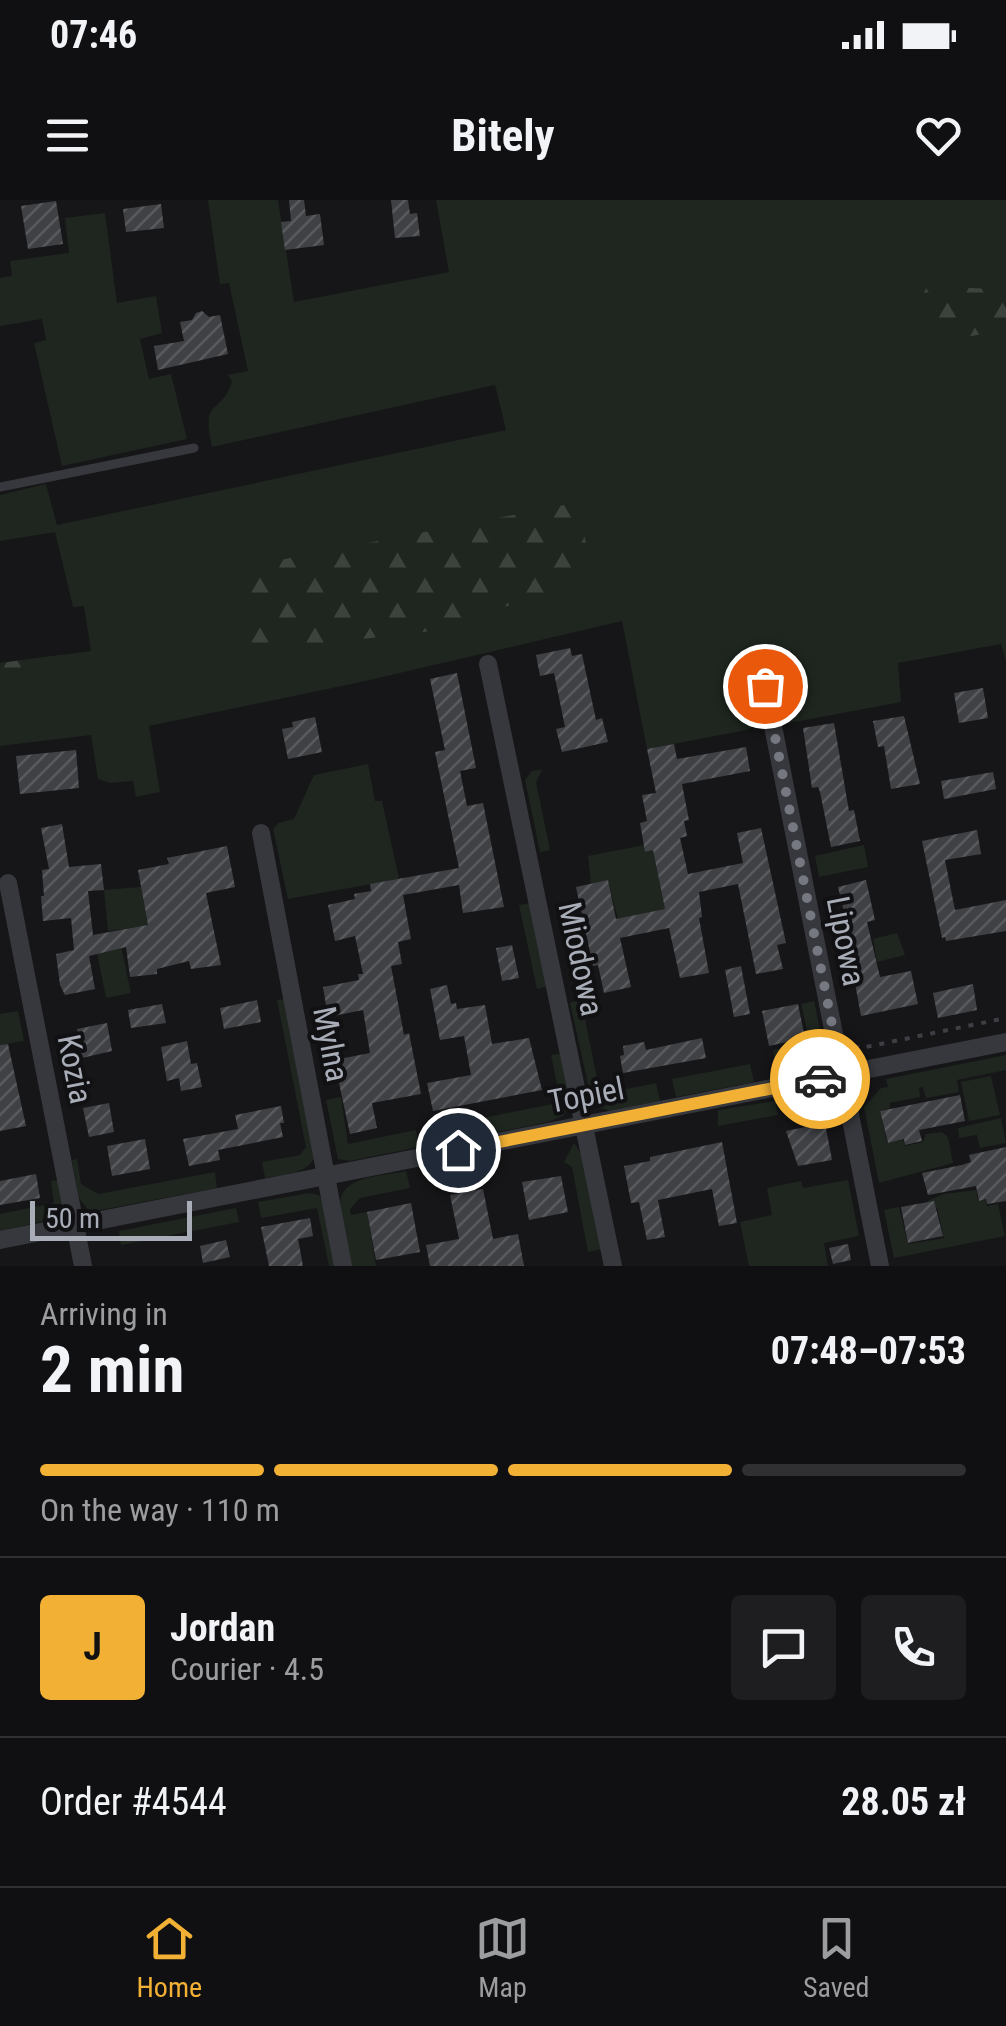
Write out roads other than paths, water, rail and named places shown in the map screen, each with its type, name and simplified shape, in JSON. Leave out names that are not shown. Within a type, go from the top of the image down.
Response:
[{"type":"street","name":"Miodowa","points":[[488,664],[613,1266]]},
{"type":"street","name":"Lipowa","points":[[765,686],[880,1266]]},
{"type":"street","name":"Mylna","points":[[260,833],[344,1266]]},
{"type":"street","name":"Kozia","points":[[8,882],[83,1266]]},
{"type":"street","name":"Topiel","points":[[0,1240],[1006,1042]]},
{"type":"lane","points":[[0,487],[194,448]]}]
